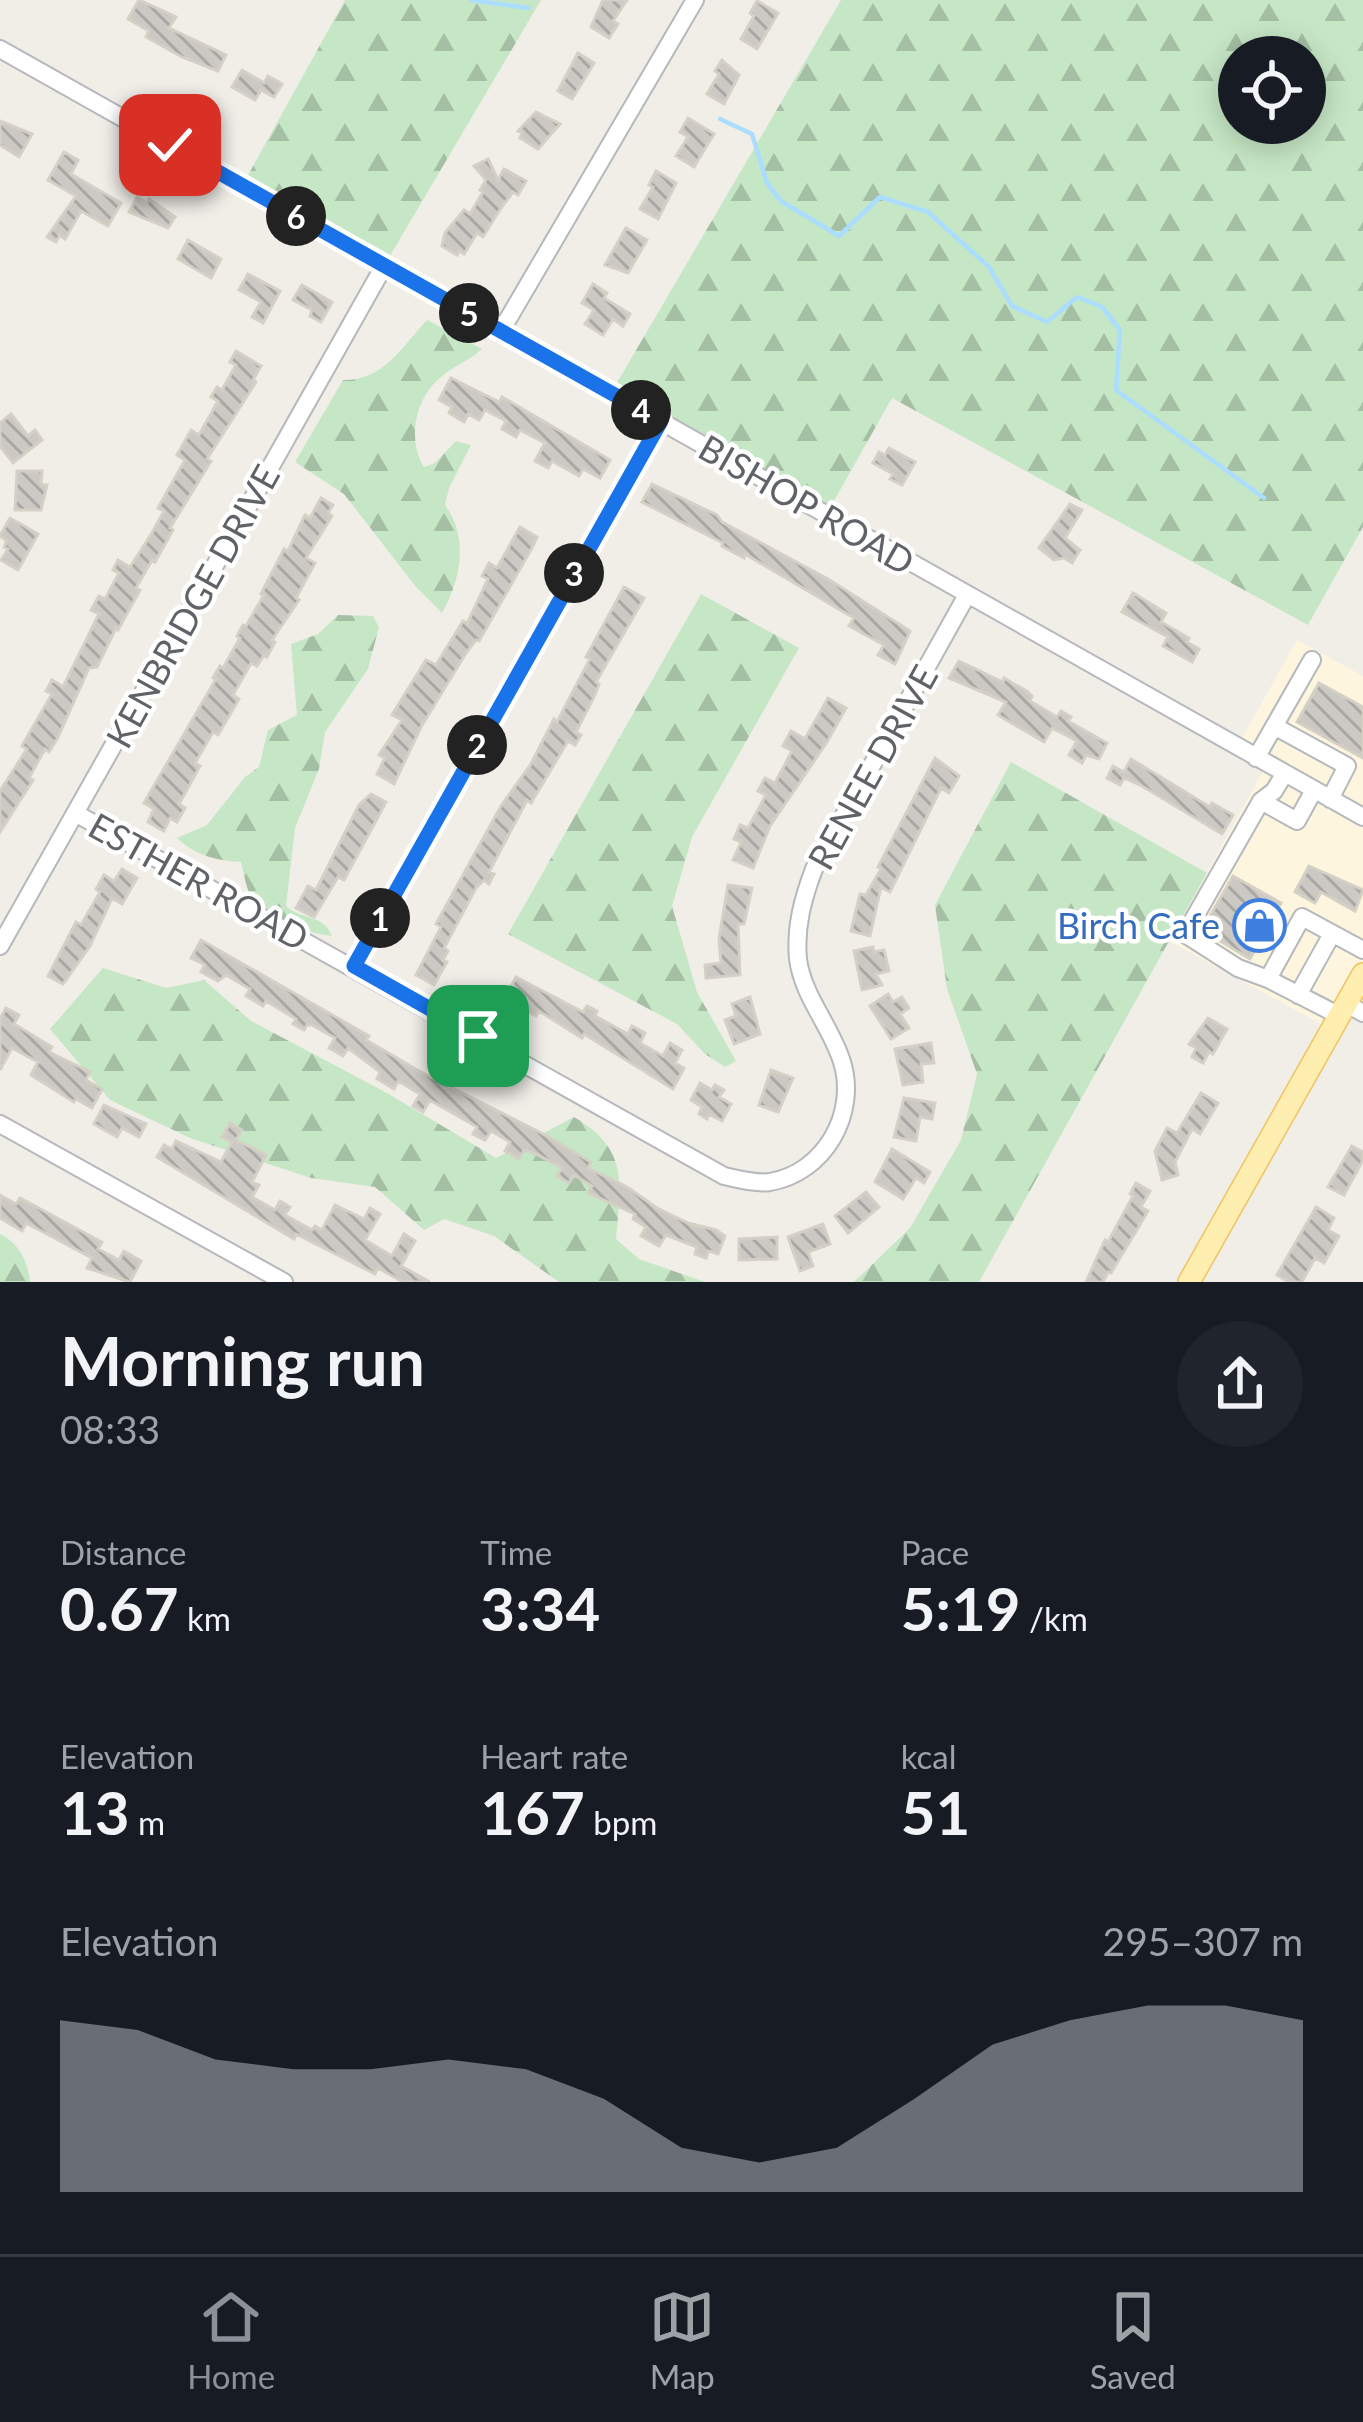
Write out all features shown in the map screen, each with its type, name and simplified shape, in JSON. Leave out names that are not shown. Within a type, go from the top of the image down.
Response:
[{"type":"main road","points":[[1189,1282],[1350,1011],[1363,974]]},
{"type":"street","points":[[502,331],[695,0]]},
{"type":"street","name":"BISHOP ROAD","points":[[0,49],[1363,817]]},
{"type":"street","name":"KENBRIDGE DRIVE","points":[[0,946],[384,266]]},
{"type":"street","points":[[354,966],[661,421]]},
{"type":"street","name":"RENEE DRIVE","points":[[766,1183],[795,1174],[826,1152],[838,1131],[845,1095],[842,1063],[808,994],[799,961],[802,899],[814,869],[967,595]]},
{"type":"street","points":[[1256,758],[1312,660]]},
{"type":"street","points":[[1261,801],[1297,821],[1348,766],[1274,726]]},
{"type":"street","points":[[1285,773],[1261,801],[1185,934],[1238,968],[1298,995],[1350,1011]]},
{"type":"street","name":"ESTHER ROAD","points":[[75,812],[724,1176],[766,1183]]},
{"type":"street","points":[[1268,979],[1302,917],[1363,950]]},
{"type":"street","points":[[1298,995],[1332,934]]},
{"type":"street","points":[[0,1124],[284,1282]]},
{"type":"shaded area","points":[[1297,640],[1363,676],[1363,1013],[1347,1004],[1332,1030],[1169,941],[1267,764],[1237,747]]},
{"type":"green space","points":[[345,0],[541,0],[384,266],[242,186]]},
{"type":"green space","points":[[841,0],[1363,0],[1363,527],[1308,625],[892,398],[826,515],[611,393]]},
{"type":"green space","points":[[427,320],[482,349],[432,386],[416,420],[416,444],[424,467],[435,463],[456,441],[471,445],[445,505],[457,531],[460,559],[442,613],[344,494],[295,462],[343,380],[381,369]]},
{"type":"green space","points":[[701,594],[799,648],[692,837],[672,906],[697,992],[736,1061],[725,1067],[705,1054],[677,1024],[508,934]]},
{"type":"green space","points":[[338,615],[373,616],[379,627],[368,669],[325,732],[319,769],[295,828],[286,906],[324,924],[332,936],[300,929],[268,914],[251,896],[241,862],[206,856],[177,838],[207,825],[245,777],[259,767],[268,730],[297,715],[291,644],[318,634]]},
{"type":"green space","points":[[1011,762],[1207,873],[979,1282],[854,1282],[910,1228],[961,1140],[977,1074],[947,989],[935,905]]},
{"type":"green space","points":[[103,968],[166,988],[204,980],[251,1021],[496,1158],[574,1117],[604,1142],[618,1169],[616,1239],[639,1259],[705,1282],[559,1282],[494,1236],[444,1219],[424,1230],[375,1187],[311,1178],[190,1138],[110,1100],[50,1029]]},
{"type":"green space","points":[[0,1234],[21,1254],[30,1282],[0,1282]]},
{"type":"building","points":[[139,0],[176,17],[169,28],[226,55],[218,71],[146,37],[149,31],[128,19]]},
{"type":"building","points":[[603,0],[627,0],[613,21],[618,24],[609,38],[591,27]]},
{"type":"building","points":[[757,1],[778,13],[757,49],[741,39]]},
{"type":"building","points":[[578,53],[594,63],[572,99],[558,91]]},
{"type":"building","points":[[722,60],[739,75],[724,104],[707,94]]},
{"type":"building","points":[[242,70],[264,83],[268,76],[282,84],[274,97],[261,90],[255,100],[232,87]]},
{"type":"building","points":[[536,112],[560,124],[538,149],[520,138],[518,131]]},
{"type":"building","points":[[688,118],[714,134],[694,167],[676,156],[688,137],[680,132]]},
{"type":"building","points":[[0,121],[32,134],[19,157],[0,145]]},
{"type":"building","points":[[64,152],[78,160],[71,174],[121,203],[108,226],[81,211],[65,239],[60,235],[56,242],[47,237],[76,196],[48,180]]},
{"type":"building","points":[[488,159],[498,180],[504,169],[526,181],[518,195],[513,192],[483,237],[477,233],[464,254],[459,251],[457,255],[442,246],[445,233],[464,210],[470,214],[483,192],[486,180],[474,166]]},
{"type":"building","points":[[656,171],[676,183],[658,219],[640,209]]},
{"type":"building","points":[[137,197],[147,203],[149,199],[175,217],[168,228],[129,212]]},
{"type":"building","points":[[626,228],[647,240],[628,273],[605,265]]},
{"type":"building","points":[[188,240],[221,259],[211,278],[178,259]]},
{"type":"building","points":[[248,274],[280,291],[263,323],[252,317],[261,302],[239,290]]},
{"type":"building","points":[[593,284],[607,293],[604,298],[630,314],[623,326],[613,319],[603,335],[585,324],[594,310],[582,303]]},
{"type":"building","points":[[302,285],[332,302],[321,322],[310,316],[312,310],[293,300]]},
{"type":"building","points":[[236,351],[261,366],[256,382],[207,459],[211,461],[136,588],[140,590],[118,630],[97,667],[89,668],[57,739],[49,752],[45,749],[29,778],[33,780],[0,832],[0,791],[27,749],[22,746],[52,694],[46,691],[52,680],[63,687],[99,614],[91,610],[99,596],[105,599],[119,573],[113,570],[118,560],[130,567],[152,533],[164,511],[158,508],[185,460],[177,455],[191,430],[199,435],[218,401],[211,397],[217,387],[222,390],[236,365],[230,362]]},
{"type":"building","points":[[451,378],[499,402],[502,397],[610,460],[600,478],[583,469],[579,476],[552,461],[548,468],[535,461],[545,443],[520,430],[516,437],[502,429],[506,421],[485,410],[479,420],[468,414],[464,422],[449,413],[452,407],[439,400]]},
{"type":"building","points":[[11,414],[28,436],[35,430],[42,440],[13,463],[0,446],[0,423]]},
{"type":"building","points":[[889,448],[915,462],[902,485],[873,463],[879,452],[885,455]]},
{"type":"building","points":[[17,471],[42,471],[41,485],[47,485],[41,510],[15,510]]},
{"type":"building","points":[[652,484],[717,515],[910,631],[895,664],[878,655],[884,645],[849,626],[854,618],[745,554],[744,558],[642,502]]},
{"type":"building","points":[[321,498],[333,505],[328,513],[332,516],[306,558],[315,563],[299,600],[272,640],[267,657],[257,666],[251,663],[233,695],[239,699],[195,763],[200,766],[179,804],[185,808],[177,822],[170,818],[164,831],[148,822],[154,809],[144,803],[264,595],[284,549],[288,551],[305,515],[310,518]]},
{"type":"building","points":[[1070,504],[1082,510],[1065,538],[1080,550],[1072,563],[1064,558],[1054,560],[1039,548]]},
{"type":"building","points":[[10,518],[38,534],[18,570],[1,560],[8,549],[0,536]]},
{"type":"building","points":[[520,527],[537,537],[533,546],[479,641],[466,653],[421,727],[394,784],[377,774],[385,758],[379,755],[402,720],[392,715],[426,660],[436,665],[463,621],[467,624],[488,579],[482,576],[489,563],[497,568]]},
{"type":"building","points":[[624,587],[644,598],[596,682],[595,695],[576,732],[581,735],[575,745],[568,741],[531,803],[527,800],[489,872],[494,874],[489,884],[484,880],[476,888],[444,948],[447,962],[434,985],[416,975],[441,927],[436,924],[501,806],[531,764],[554,719],[557,722]]},
{"type":"building","points":[[1133,593],[1166,613],[1161,622],[1199,649],[1192,662],[1163,646],[1168,637],[1122,612]]},
{"type":"building","points":[[959,661],[1003,682],[1004,678],[1057,717],[1061,711],[1071,717],[1068,721],[1107,743],[1099,759],[1086,755],[1082,763],[1069,755],[1077,741],[1052,728],[1044,742],[998,715],[1006,702],[949,678]]},
{"type":"building","points":[[1319,683],[1363,707],[1363,758],[1297,722]]},
{"type":"building","points":[[828,698],[846,708],[827,742],[770,826],[753,868],[733,860],[741,842],[734,839],[740,825],[748,828],[766,795],[758,791],[765,778],[775,783],[792,751],[783,746],[791,731],[805,739]]},
{"type":"building","points":[[935,758],[959,776],[949,793],[941,788],[890,892],[881,887],[870,936],[851,931],[860,894],[866,895],[881,869]]},
{"type":"building","points":[[1131,759],[1210,807],[1212,803],[1233,815],[1222,834],[1142,786],[1124,778],[1120,785],[1107,778],[1113,766],[1124,772]]},
{"type":"building","points":[[371,794],[386,802],[344,880],[338,877],[314,917],[296,908],[308,886],[316,890],[359,805]]},
{"type":"building","points":[[1309,866],[1363,890],[1355,911],[1321,892],[1315,903],[1295,892]]},
{"type":"building","points":[[122,869],[137,878],[122,904],[112,898],[90,946],[63,984],[48,976],[76,922],[81,925],[100,892],[96,889],[104,875],[114,881]]},
{"type":"building","points":[[1233,876],[1281,903],[1250,959],[1202,930]]},
{"type":"building","points":[[728,885],[752,888],[744,924],[738,924],[740,975],[706,978],[705,965],[721,963],[719,939]]},
{"type":"building","points":[[201,940],[369,1036],[366,1040],[421,1072],[547,1136],[591,1162],[588,1168],[657,1208],[716,1230],[725,1236],[718,1254],[709,1251],[706,1258],[695,1254],[697,1247],[666,1235],[659,1246],[641,1236],[646,1227],[633,1219],[635,1214],[588,1193],[592,1186],[574,1175],[569,1183],[557,1176],[562,1168],[524,1150],[519,1159],[505,1151],[510,1142],[491,1131],[485,1140],[473,1134],[477,1127],[430,1100],[423,1112],[413,1106],[420,1094],[398,1081],[394,1089],[377,1079],[380,1072],[348,1048],[343,1056],[329,1048],[335,1038],[312,1025],[304,1030],[293,1024],[296,1019],[266,1001],[263,1006],[246,996],[250,989],[226,975],[218,981],[201,972],[205,965],[191,958]]},
{"type":"building","points":[[873,947],[874,952],[884,950],[889,971],[876,974],[882,985],[862,990],[854,951]]},
{"type":"building","points":[[516,977],[583,1012],[587,1006],[597,1011],[595,1016],[628,1034],[632,1026],[645,1033],[640,1043],[663,1056],[670,1043],[682,1050],[675,1063],[684,1068],[673,1089],[584,1034],[582,1038],[539,1011],[536,1016],[518,1006],[506,996]]},
{"type":"building","points":[[888,994],[893,1002],[902,997],[909,1008],[900,1014],[909,1028],[891,1039],[870,1006]]},
{"type":"building","points":[[750,997],[760,1034],[734,1044],[725,1020],[736,1016],[732,1004]]},
{"type":"building","points":[[6,1008],[19,1015],[14,1024],[52,1047],[49,1052],[90,1072],[86,1080],[102,1089],[92,1108],[31,1075],[38,1062],[12,1048],[0,1070],[0,1019]]},
{"type":"building","points":[[1208,1018],[1227,1029],[1203,1063],[1192,1057],[1196,1048],[1189,1044]]},
{"type":"building","points":[[931,1043],[934,1063],[921,1064],[923,1082],[903,1085],[895,1049]]},
{"type":"building","points":[[771,1070],[793,1078],[778,1112],[759,1105]]},
{"type":"building","points":[[700,1083],[724,1090],[719,1097],[731,1104],[722,1121],[699,1114],[702,1107],[691,1100]]},
{"type":"building","points":[[1201,1093],[1218,1103],[1200,1134],[1192,1129],[1175,1162],[1178,1175],[1162,1180],[1155,1151],[1167,1128],[1177,1133]]},
{"type":"building","points":[[904,1098],[935,1103],[932,1119],[920,1117],[916,1141],[894,1137]]},
{"type":"building","points":[[104,1105],[146,1124],[139,1137],[122,1128],[117,1137],[94,1124]]},
{"type":"building","points":[[230,1123],[242,1130],[236,1140],[266,1155],[252,1182],[259,1185],[252,1197],[275,1210],[280,1201],[290,1207],[285,1215],[312,1230],[315,1226],[322,1230],[335,1205],[364,1219],[370,1208],[380,1214],[365,1240],[392,1256],[404,1234],[415,1241],[401,1266],[430,1282],[403,1282],[378,1268],[375,1274],[296,1234],[294,1239],[157,1157],[164,1145],[172,1149],[176,1141],[221,1162],[232,1142],[222,1137]]},
{"type":"building","points":[[1352,1146],[1363,1152],[1363,1160],[1344,1195],[1328,1187]]},
{"type":"building","points":[[892,1149],[930,1172],[924,1183],[916,1178],[903,1199],[875,1182]]},
{"type":"building","points":[[1136,1183],[1150,1191],[1141,1207],[1148,1211],[1111,1273],[1103,1282],[1086,1282],[1133,1196]]},
{"type":"building","points":[[866,1192],[879,1207],[848,1233],[835,1216]]},
{"type":"building","points":[[0,1195],[16,1204],[20,1198],[102,1242],[98,1249],[119,1260],[124,1251],[141,1261],[130,1282],[87,1268],[92,1258],[26,1223],[22,1231],[0,1218]]},
{"type":"building","points":[[1316,1207],[1334,1218],[1328,1230],[1339,1236],[1324,1263],[1315,1258],[1302,1282],[1289,1282],[1277,1275]]},
{"type":"building","points":[[823,1224],[830,1244],[808,1252],[813,1266],[800,1271],[788,1237]]},
{"type":"building","points":[[777,1237],[777,1259],[739,1260],[739,1239]]},
{"type":"waterway","points":[[471,0],[528,8]]},
{"type":"waterway","points":[[720,119],[752,134],[767,183],[781,201],[839,236],[880,197],[928,212],[989,267],[1012,306],[1047,322],[1077,297],[1102,307],[1120,330],[1116,390],[1264,498]]},
{"type":"place","name":"Birch Cafe","points":[[1259,925]]},
{"type":"route","points":[[170,145],[661,421],[354,966],[478,1036]]}]
